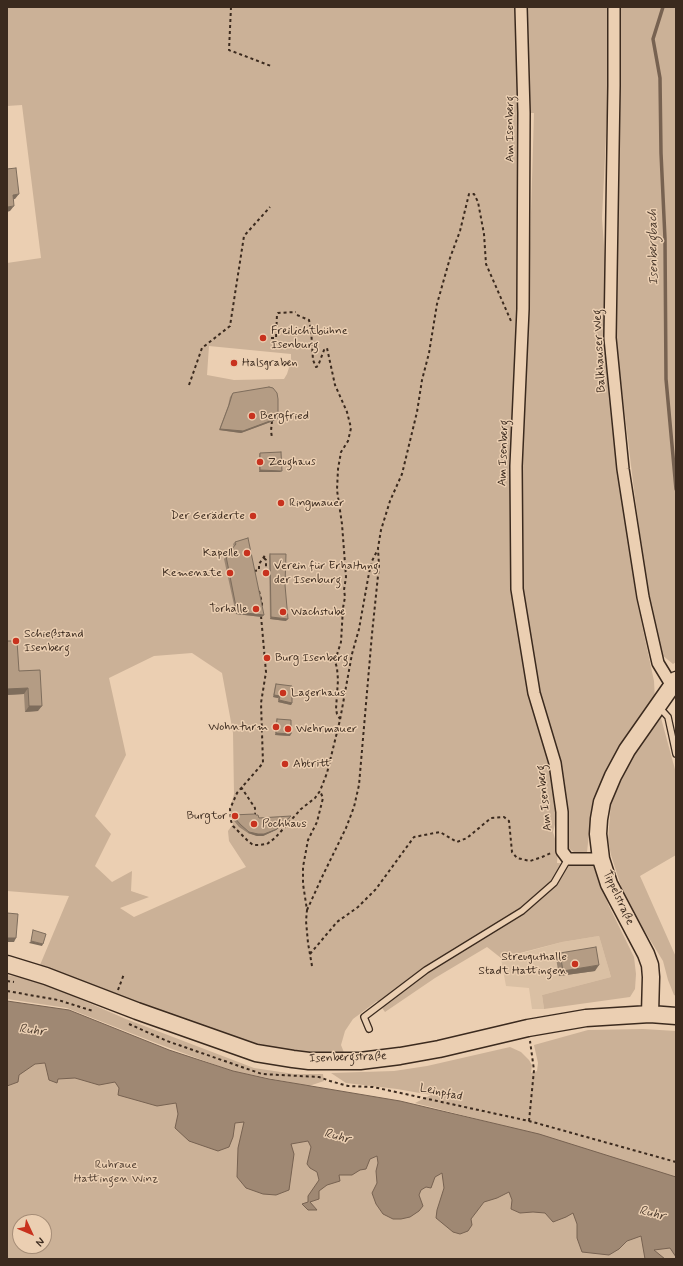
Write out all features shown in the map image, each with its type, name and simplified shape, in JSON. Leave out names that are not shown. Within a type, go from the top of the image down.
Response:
[{"type":"main road","name":"Tippelstraße","points":[[650,1014],[650,965],[646,954],[609,884],[601,860],[598,834],[599,819],[602,802],[613,776],[628,750],[674,683]]},
{"type":"main road","name":"Isenbergstraße","points":[[7,964],[46,976],[223,1042],[256,1052],[292,1059],[360,1061],[439,1049],[528,1028],[586,1018],[650,1014],[676,1016]]},
{"type":"street","name":"Am Isenberg","points":[[521,7],[524,113],[522,346],[516,466],[517,589],[534,693],[558,777],[565,855]]},
{"type":"street","name":"Balkhauser Weg","points":[[614,7],[610,338],[623,469],[642,597],[658,664],[674,683]]},
{"type":"street","points":[[565,855],[601,860]]},
{"type":"lane","points":[[658,706],[668,717],[676,754]]},
{"type":"lane","points":[[369,1028],[364,1017],[426,970],[522,911],[554,883],[565,855]]},
{"type":"path","points":[[231,7],[229,50],[271,66]]},
{"type":"path","points":[[256,589],[258,589],[262,603],[260,618],[266,672],[261,703],[263,763],[241,787],[230,808],[233,826],[253,845],[259,846],[267,844],[275,838],[301,809],[315,798],[320,791],[327,773],[340,720],[352,654],[359,628],[372,561],[378,548],[387,508],[402,474],[417,412],[437,304],[448,264],[460,231],[469,194],[474,194],[478,202],[484,234],[486,264],[522,346]]},
{"type":"path","points":[[189,385],[202,348],[230,326],[244,236],[270,207]]},
{"type":"path","points":[[271,338],[276,338],[277,314],[296,312]]},
{"type":"path","points":[[297,315],[309,320],[313,360],[316,367],[318,366],[324,350],[327,348],[335,385],[348,412],[350,428],[348,441],[341,452],[338,469],[337,490],[342,524],[346,577],[340,642],[335,661],[338,668],[336,709],[340,720]]},
{"type":"path","points":[[272,417],[272,438]]},
{"type":"path","points":[[307,910],[346,828],[354,807],[359,785],[379,566],[378,548]]},
{"type":"path","points":[[251,572],[259,570],[260,564],[266,554]]},
{"type":"path","points":[[264,558],[266,560],[266,571]]},
{"type":"path","points":[[241,787],[256,808],[255,817]]},
{"type":"path","points":[[312,966],[306,921],[307,910],[303,884],[303,867],[308,840],[317,822],[323,798],[320,791]]},
{"type":"path","points":[[310,954],[336,922],[358,907],[376,889],[414,837],[440,832],[457,842],[467,838],[491,818],[504,817],[509,821],[512,852],[517,858],[530,861],[542,858],[556,851],[565,855]]},
{"type":"path","points":[[528,1028],[534,1070],[529,1121]]},
{"type":"path","name":"Leinpfad","points":[[348,1086],[373,1088],[529,1121],[676,1162]]},
{"type":"shaded area","points":[[599,936],[611,977],[542,995],[544,1009],[532,1009],[529,988],[506,986],[501,959],[562,942]]},
{"type":"green space","points":[[7,7],[676,7],[676,662],[673,664],[662,655],[648,594],[615,333],[616,94],[608,95],[602,218],[605,260],[606,341],[615,445],[636,597],[654,681],[655,700],[623,748],[593,798],[587,852],[577,854],[568,848],[565,836],[559,763],[537,692],[528,641],[522,592],[520,467],[527,348],[534,113],[519,113],[519,352],[512,466],[514,591],[531,694],[552,765],[558,813],[553,832],[558,849],[557,863],[593,865],[609,906],[634,957],[636,974],[635,989],[630,997],[544,1009],[542,995],[611,977],[599,936],[562,942],[501,958],[487,947],[435,978],[385,1012],[377,1001],[353,1019],[345,1031],[341,1045],[345,1055],[301,1053],[254,1043],[152,1010],[40,965],[69,896],[7,891],[7,263],[41,258],[22,105],[7,106]],"holes":[[[209,346],[291,354],[291,361],[284,379],[234,380],[207,375]],[[192,653],[222,673],[233,733],[234,794],[230,809],[233,824],[228,831],[229,841],[246,867],[134,917],[120,908],[149,897],[131,891],[132,871],[112,882],[95,866],[111,834],[95,816],[126,755],[109,678],[154,656]]]},
{"type":"green space","points":[[661,718],[676,773],[676,855],[640,876],[676,957],[676,996],[674,995],[668,980],[663,961],[625,899],[611,855],[608,839],[611,803],[633,755]]},
{"type":"green space","points":[[7,975],[38,981],[126,1019],[254,1068],[294,1074],[323,1074],[324,1081],[309,1086],[232,1071],[67,1008],[7,999]]},
{"type":"green space","points":[[643,1029],[676,1031],[676,1178],[532,1133],[415,1103],[431,1095],[346,1083],[331,1073],[394,1071],[427,1066],[510,1047],[521,1052],[529,1060],[532,1065],[531,1073],[537,1071],[538,1063],[534,1045],[588,1030]]},
{"type":"green space","name":"Ruhraue Hattingen Winz","points":[[7,1057],[37,1064],[45,1063],[45,1066],[153,1090],[489,1184],[676,1246],[676,1259],[7,1259]]},
{"type":"water","name":"Ruhr","points":[[7,1001],[69,1010],[169,1050],[233,1071],[269,1079],[400,1101],[539,1134],[676,1177],[676,1257],[670,1248],[654,1250],[665,1259],[645,1259],[641,1236],[627,1241],[619,1249],[609,1255],[582,1252],[577,1238],[577,1224],[573,1213],[553,1222],[545,1213],[520,1213],[511,1209],[512,1200],[509,1192],[484,1202],[471,1219],[472,1225],[468,1231],[460,1234],[453,1232],[436,1218],[444,1188],[442,1173],[435,1177],[431,1188],[426,1187],[421,1190],[419,1195],[423,1206],[419,1211],[410,1217],[393,1219],[383,1214],[376,1204],[372,1193],[377,1183],[377,1156],[370,1159],[366,1169],[360,1170],[352,1175],[339,1175],[340,1181],[327,1185],[319,1191],[319,1199],[310,1202],[317,1210],[308,1210],[302,1204],[308,1202],[308,1196],[319,1180],[317,1172],[310,1168],[307,1164],[311,1147],[308,1141],[291,1144],[294,1154],[289,1190],[276,1195],[263,1194],[246,1188],[237,1177],[238,1148],[244,1122],[235,1123],[233,1137],[229,1147],[218,1151],[189,1141],[175,1128],[178,1114],[176,1103],[157,1106],[118,1095],[119,1088],[115,1082],[99,1085],[75,1078],[58,1079],[57,1083],[49,1080],[45,1063],[35,1064],[19,1075],[18,1082],[7,1086]]},
{"type":"building","points":[[16,168],[19,194],[13,195],[14,206],[7,207],[7,169]]},
{"type":"building","points":[[269,387],[273,388],[277,393],[278,418],[243,431],[220,429],[233,393]]},
{"type":"building","points":[[281,452],[282,471],[260,470],[260,453]]},
{"type":"building","points":[[248,538],[264,615],[237,612],[226,556],[236,544],[235,542]]},
{"type":"building","points":[[270,554],[286,554],[285,585],[288,619],[271,617]]},
{"type":"building","name":"Schießstand Isenberg","points":[[7,641],[17,641],[19,671],[40,670],[42,706],[29,706],[28,688],[7,689]]},
{"type":"building","points":[[276,684],[292,686],[292,703],[279,700],[280,696],[274,695]]},
{"type":"building","points":[[277,719],[291,720],[291,734],[276,733]]},
{"type":"building","points":[[232,815],[258,815],[259,818],[291,816],[277,829],[264,834],[258,834],[249,832]]},
{"type":"building","points":[[7,913],[18,914],[16,938],[7,938]]},
{"type":"building","points":[[33,930],[46,934],[43,944],[31,941]]},
{"type":"building","name":"Streuguthalle Stadt Hattingen","points":[[596,947],[599,965],[563,971],[560,953]]},
{"type":"waterway","name":"Isenbergbach","points":[[663,7],[653,39],[660,78],[661,153],[665,239],[666,379],[676,489]]},
{"type":"place","name":"Freilichtbühne Isenburg","points":[[263,338]]},
{"type":"place","name":"Halsgraben","points":[[234,363]]},
{"type":"place","name":"Bergfried","points":[[252,416]]},
{"type":"place","name":"Zeughaus","points":[[260,462]]},
{"type":"place","name":"Ringmauer","points":[[281,503]]},
{"type":"place","name":"Der Geräderte","points":[[253,516]]},
{"type":"place","name":"Kapelle","points":[[247,553]]},
{"type":"place","name":"Kemenate","points":[[230,573]]},
{"type":"place","name":"Verein für Erhaltung der Isenburg","points":[[266,573]]},
{"type":"place","name":"Torhalle","points":[[256,609]]},
{"type":"place","name":"Wachstube","points":[[283,612]]},
{"type":"place","name":"Schießstand Isenberg","points":[[16,641]]},
{"type":"place","name":"Burg Isenberg","points":[[267,658]]},
{"type":"place","name":"Lagerhaus","points":[[283,693]]},
{"type":"place","name":"Wohnturm","points":[[276,727]]},
{"type":"place","name":"Wehrmauer","points":[[288,729]]},
{"type":"place","name":"Abtritt","points":[[285,764]]},
{"type":"place","name":"Burgtor","points":[[235,816]]},
{"type":"place","name":"Pochhaus","points":[[254,824]]},
{"type":"place","name":"Streuguthalle Stadt Hattingen","points":[[575,964]]}]
